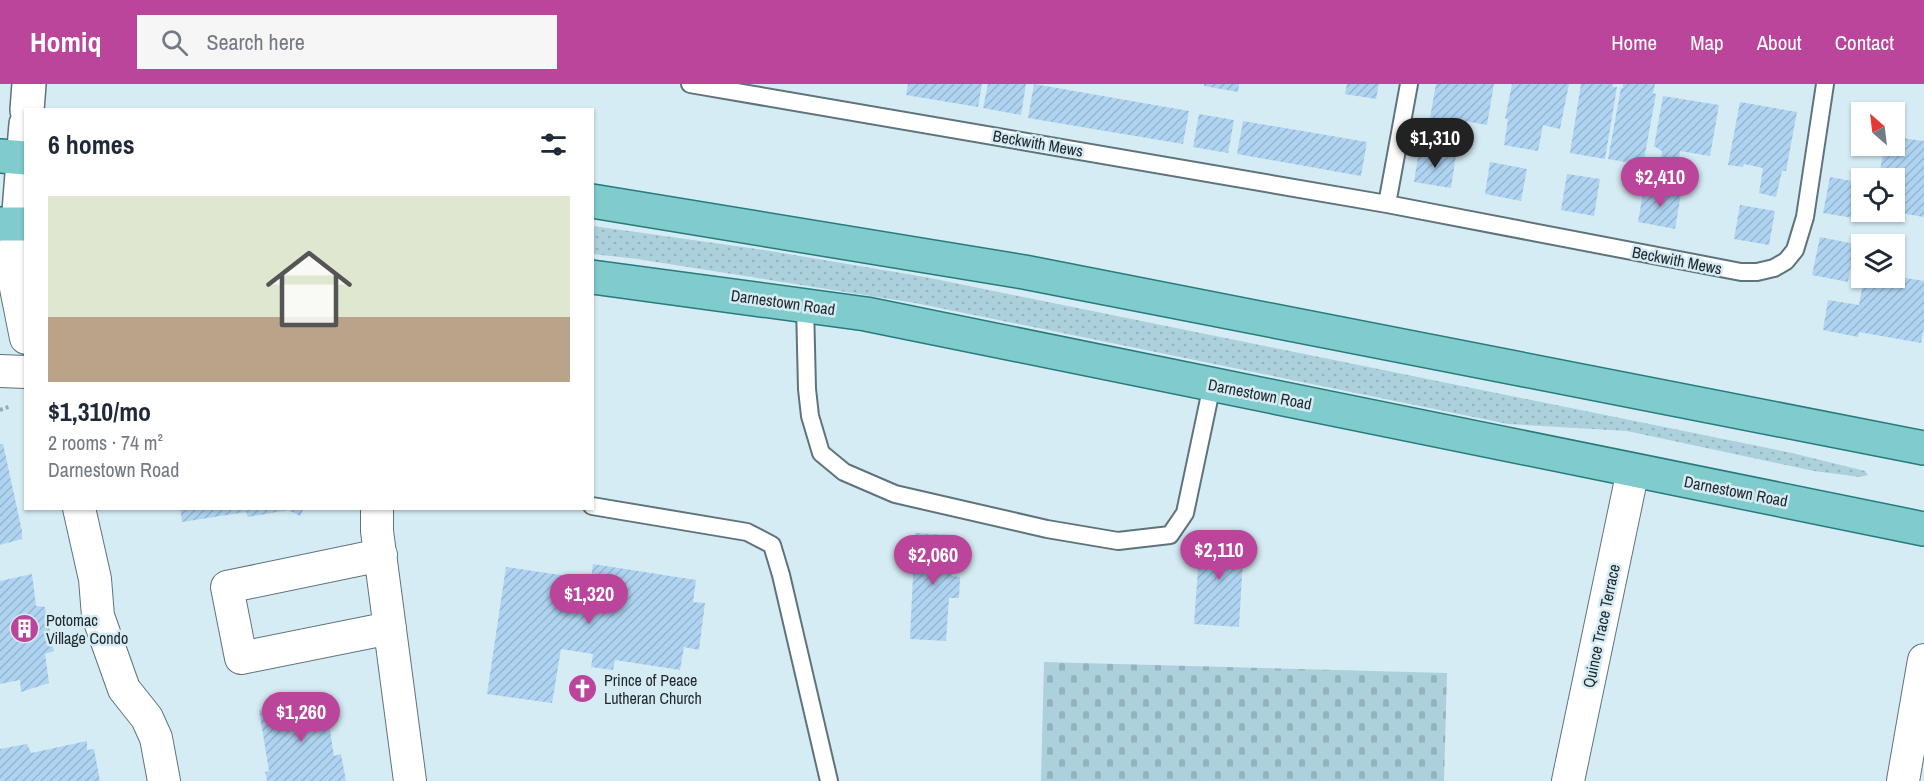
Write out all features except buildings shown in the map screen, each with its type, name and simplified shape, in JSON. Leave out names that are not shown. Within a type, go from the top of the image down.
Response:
[{"type":"main road","points":[[594,201],[1024,272],[1924,448]]},
{"type":"main road","name":"Darnestown Road","points":[[594,277],[866,314],[1924,529]]},
{"type":"street","points":[[27,108],[29,84]]},
{"type":"street","points":[[24,131],[16,157],[13,273],[24,328]]},
{"type":"street","points":[[0,197],[15,224]]},
{"type":"street","points":[[0,371],[24,372]]},
{"type":"street","name":"Quince Trace Terrace","points":[[1568,781],[1633,470]]},
{"type":"street","points":[[79,510],[95,579],[98,616],[124,689],[147,718],[156,738],[164,781]]},
{"type":"street","points":[[377,510],[377,531],[410,781]]},
{"type":"street","points":[[381,555],[227,587],[241,658],[390,628]]},
{"type":"street","points":[[1903,781],[1924,660]]},
{"type":"lane","name":"Beckwith Mews","points":[[690,84],[1387,204],[1741,272],[1757,272],[1774,268],[1786,261],[1795,250],[1801,236],[1825,84]]},
{"type":"lane","points":[[1387,204],[1409,84]]},
{"type":"lane","points":[[805,305],[807,389],[810,416],[821,453],[844,472],[895,494],[1047,530],[1118,541],[1170,536],[1185,513],[1212,385]]},
{"type":"lane","points":[[594,506],[747,532],[772,545],[829,781]]},
{"type":"green space","points":[[594,226],[764,250],[925,277],[1792,453],[1865,471],[1868,475],[1860,477],[1814,471],[1627,431],[1508,424],[915,303],[594,254]]},
{"type":"green space","points":[[1044,662],[1447,673],[1444,781],[1041,781]]},
{"type":"place","name":"Potomac Village Condo","points":[[25,629]]},
{"type":"place","name":"Prince of Peace Lutheran Church","points":[[583,689]]}]
